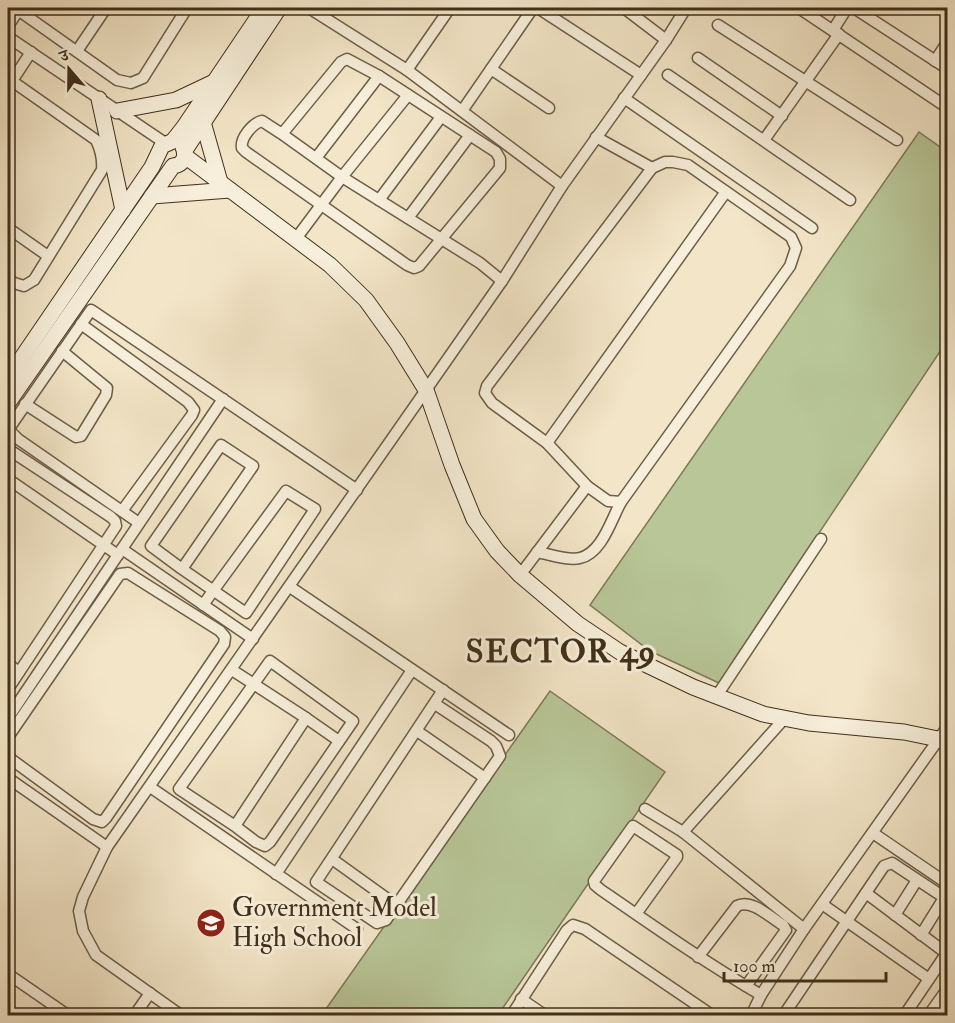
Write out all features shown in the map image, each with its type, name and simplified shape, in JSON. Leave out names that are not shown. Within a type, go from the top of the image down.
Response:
[{"type":"main road","points":[[8,378],[123,210],[173,149],[214,81],[264,8]]},
{"type":"main road","points":[[173,149],[203,122],[279,8]]},
{"type":"main road","points":[[117,111],[176,100],[214,81]]},
{"type":"main road","points":[[99,99],[123,210]]},
{"type":"main road","points":[[203,122],[225,186]]},
{"type":"main road","points":[[8,403],[152,195],[173,166],[179,165],[173,149]]},
{"type":"main road","points":[[173,149],[330,265],[366,300],[397,343],[426,390],[469,509],[497,551],[520,575],[571,618],[620,652],[716,697],[763,714],[784,719],[904,732],[943,741]]},
{"type":"main road","points":[[152,195],[225,186]]},
{"type":"street","points":[[77,51],[106,8]]},
{"type":"street","points":[[8,26],[19,9],[117,80],[131,83],[143,78],[187,8]]},
{"type":"street","points":[[309,8],[408,69],[562,186]]},
{"type":"street","points":[[408,69],[450,8]]},
{"type":"street","points":[[462,111],[533,8]]},
{"type":"street","points":[[538,8],[641,75]]},
{"type":"street","points":[[624,8],[666,40]]},
{"type":"street","points":[[182,1016],[96,955],[83,931],[80,910],[83,897],[107,847],[502,281],[562,186],[666,40],[686,8]]},
{"type":"street","points":[[799,8],[948,108]]},
{"type":"street","points":[[764,140],[806,83],[836,32],[847,8]]},
{"type":"street","points":[[854,8],[948,69]]},
{"type":"street","points":[[718,24],[897,140]]},
{"type":"street","points":[[8,37],[173,149]]},
{"type":"street","points":[[935,61],[948,41]]},
{"type":"street","points":[[8,278],[24,286],[31,283],[102,170],[101,150],[96,140],[10,80],[31,52]]},
{"type":"street","points":[[698,58],[782,116]]},
{"type":"street","points":[[282,134],[341,62],[347,59],[353,60],[496,152],[500,159],[500,168],[442,240],[419,266],[414,268],[242,148],[242,140],[255,123],[262,121],[342,177],[442,240],[480,263],[502,281]]},
{"type":"street","points":[[491,69],[549,108]]},
{"type":"street","points":[[668,75],[850,200]]},
{"type":"street","points":[[316,158],[378,76]]},
{"type":"street","points":[[295,240],[408,95]]},
{"type":"street","points":[[624,98],[812,228]]},
{"type":"street","points":[[378,200],[441,117]]},
{"type":"street","points":[[408,218],[470,135]]},
{"type":"street","points":[[596,138],[652,168]]},
{"type":"street","points":[[537,552],[578,558],[596,549],[621,502],[794,258],[796,248],[791,237],[688,165],[673,162],[665,162],[652,168],[487,386],[485,393],[492,403],[547,443],[587,486],[608,501],[621,502]]},
{"type":"street","points":[[547,443],[725,193]]},
{"type":"street","points":[[8,228],[48,256]]},
{"type":"street","points":[[139,523],[18,439],[10,428],[92,310],[357,490]]},
{"type":"street","points":[[81,324],[188,402],[194,410],[122,511]]},
{"type":"street","points":[[25,404],[76,437],[81,436],[106,395],[107,388],[62,351]]},
{"type":"street","points":[[9,712],[223,399]]},
{"type":"street","points":[[182,569],[253,466],[221,445],[151,546],[182,569],[213,591],[246,614],[315,509],[286,491],[213,591],[204,605]]},
{"type":"street","points":[[8,448],[115,521],[116,526],[8,689]]},
{"type":"street","points":[[8,481],[103,545],[120,552],[253,639]]},
{"type":"street","points":[[520,575],[587,486]]},
{"type":"street","points":[[716,697],[821,538]]},
{"type":"street","points":[[8,737],[120,574],[128,573],[220,631],[225,637],[224,644],[102,822],[93,819],[8,757]]},
{"type":"street","points":[[290,587],[509,735]]},
{"type":"street","points":[[270,661],[353,721],[265,846],[179,789],[253,684],[270,661]]},
{"type":"street","points":[[8,664],[19,672]]},
{"type":"street","points":[[232,670],[339,741]]},
{"type":"street","points":[[276,874],[412,670]]},
{"type":"street","points":[[201,677],[220,688]]},
{"type":"street","points":[[435,704],[496,746],[500,756],[386,920],[377,923],[316,882],[443,690]]},
{"type":"street","points":[[235,826],[306,718]]},
{"type":"street","points":[[683,832],[784,719]]},
{"type":"street","points":[[751,1016],[761,995],[804,928],[943,741],[948,726]]},
{"type":"street","points":[[417,731],[485,778]]},
{"type":"street","points":[[8,778],[107,847]]},
{"type":"street","points":[[150,787],[357,930]]},
{"type":"street","points":[[645,809],[683,832],[804,928]]},
{"type":"street","points":[[636,914],[677,855],[633,826],[594,881],[595,885],[636,914],[698,957],[761,995]]},
{"type":"street","points":[[873,833],[948,884]]},
{"type":"street","points":[[332,859],[396,905]]},
{"type":"street","points":[[783,1016],[885,866],[892,863],[946,899],[921,935]]},
{"type":"street","points":[[895,915],[917,880]]},
{"type":"street","points":[[866,893],[947,952],[904,1016]]},
{"type":"street","points":[[698,957],[737,906],[749,903],[786,930],[746,986]]},
{"type":"street","points":[[822,904],[929,979]]},
{"type":"street","points":[[511,1016],[567,930],[573,925],[579,926],[712,1016]]},
{"type":"street","points":[[8,974],[55,1012],[69,1016]]},
{"type":"street","points":[[928,1016],[948,988]]},
{"type":"street","points":[[134,1016],[150,993]]},
{"type":"street","points":[[521,999],[546,1016]]},
{"type":"green space","points":[[919,132],[947,152],[947,341],[719,683],[650,651],[590,605]]},
{"type":"green space","points":[[550,691],[665,772],[498,1015],[321,1016]]},
{"type":"place","name":"Government Model High School","points":[[211,923]]},
{"type":"district","name":"SECTOR 49","points":[[561,652]]}]
